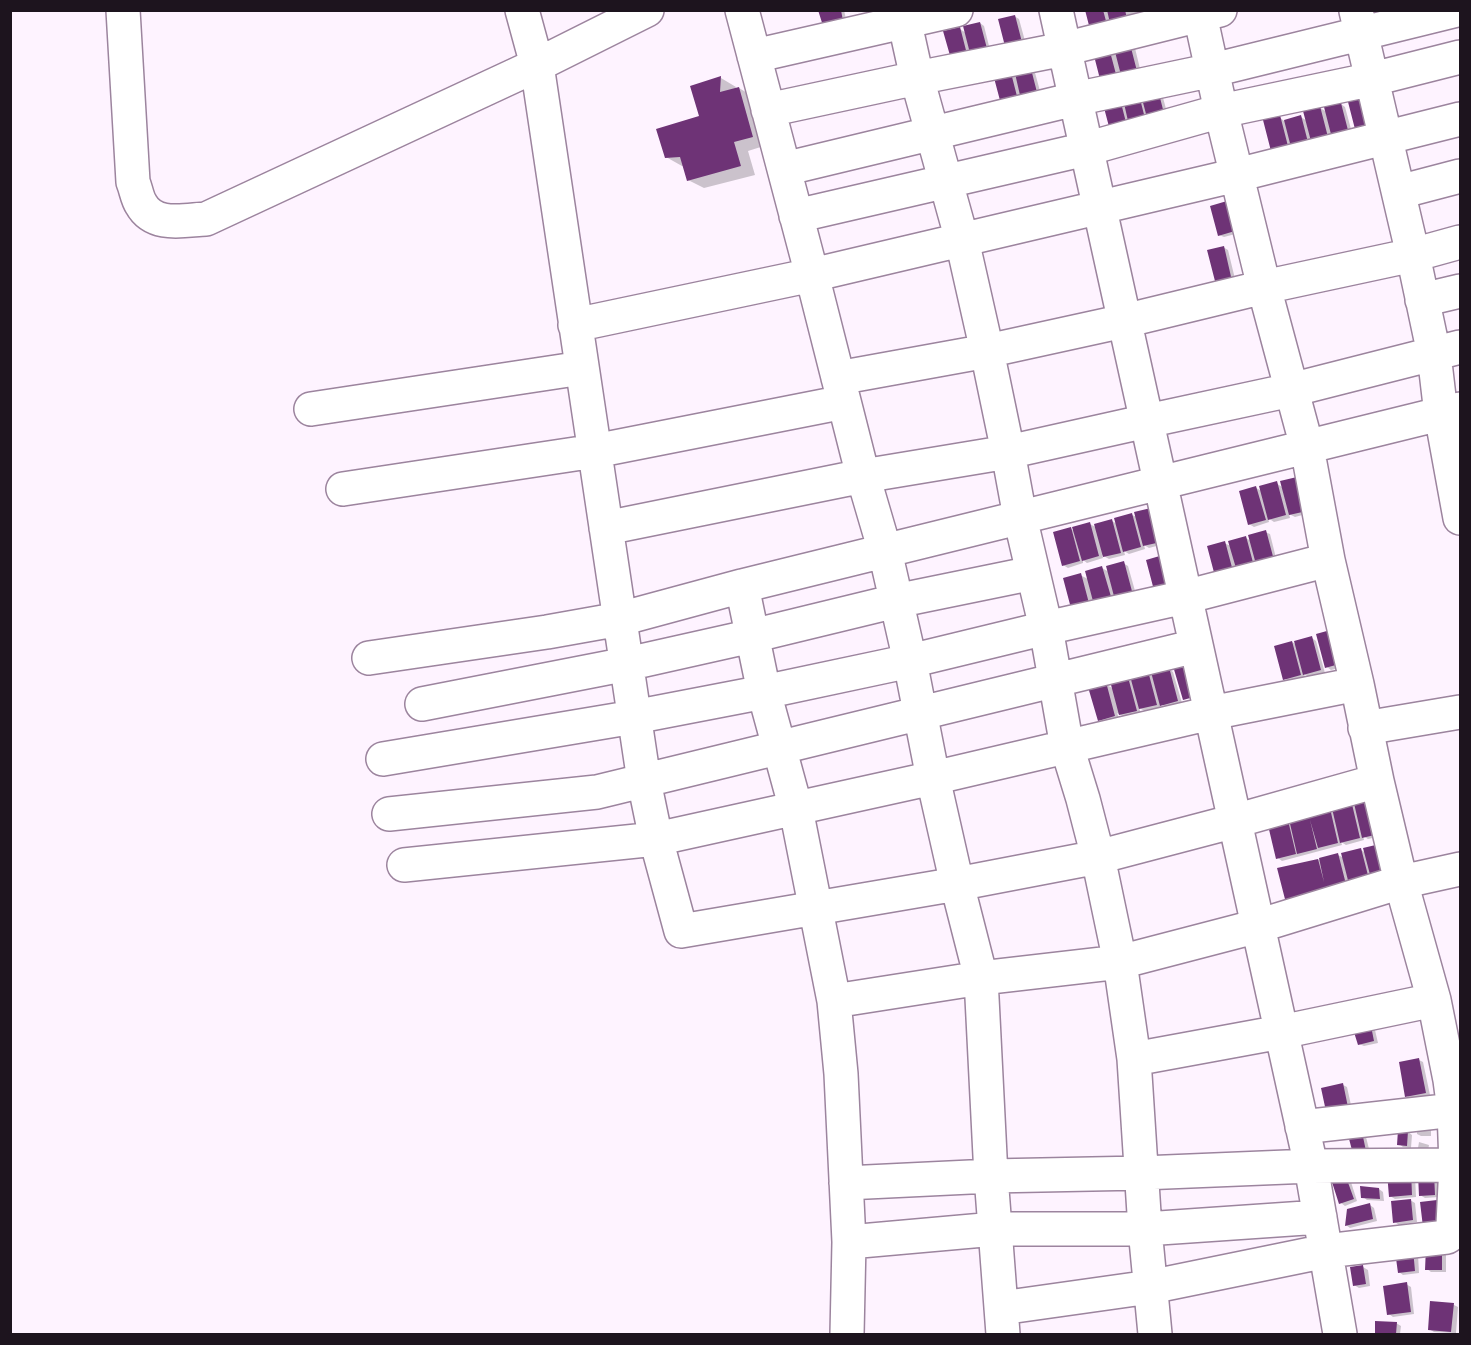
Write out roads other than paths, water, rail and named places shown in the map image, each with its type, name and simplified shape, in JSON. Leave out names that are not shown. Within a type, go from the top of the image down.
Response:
[{"type":"street","points":[[123,10],[133,182],[141,205],[152,218],[170,221],[206,219],[537,65],[647,10]]},
{"type":"street","points":[[522,10],[537,65],[644,781],[656,839],[681,931],[957,884],[1098,857],[1377,781]]},
{"type":"street","points":[[742,10],[862,476],[885,551],[933,778],[981,978],[991,1176],[1002,1321],[1150,1287],[1326,1251],[1447,1237],[1451,1234],[1453,1224],[1456,1166],[1454,1110],[1450,1080],[1452,1042],[1434,1000],[1401,882],[1328,560],[1306,447],[1221,111],[1213,70],[1207,12],[1064,49],[768,110]]},
{"type":"street","points":[[754,56],[904,17],[956,10]]},
{"type":"street","points":[[1056,10],[1311,1166],[1340,1335]]},
{"type":"street","points":[[784,169],[1075,99],[1213,70],[1359,22],[1457,10]]},
{"type":"street","points":[[904,17],[917,78],[962,240],[987,351],[1020,518],[1046,628],[1067,747],[1098,857],[1120,962],[1134,1059],[1145,1229],[1155,1335]]},
{"type":"street","points":[[1359,22],[1422,300],[1447,350],[1461,518]]},
{"type":"street","points":[[796,216],[1086,149],[1221,111],[1372,79],[1461,57]]},
{"type":"street","points":[[576,325],[812,275],[1237,175],[1461,119]]},
{"type":"street","points":[[1398,192],[1461,176]]},
{"type":"street","points":[[343,489],[595,452],[987,351],[1413,255],[1461,242]]},
{"type":"street","points":[[1422,300],[1461,291]]},
{"type":"street","points":[[606,528],[862,476],[1008,453],[1147,420],[1291,390],[1447,350]]},
{"type":"street","points":[[311,409],[582,368]]},
{"type":"street","points":[[369,658],[620,619],[742,586],[1451,412]]},
{"type":"street","points":[[383,759],[634,717],[764,692],[910,661],[1185,597],[1328,560]]},
{"type":"street","points":[[422,704],[627,664],[896,601],[1032,573]]},
{"type":"street","points":[[742,586],[764,692],[796,809],[834,1001],[841,1074],[849,1242],[847,1335]]},
{"type":"street","points":[[389,814],[597,792],[1196,646]]},
{"type":"street","points":[[404,865],[656,839],[933,778],[1211,713],[1357,684]]},
{"type":"street","points":[[1365,728],[1461,712]]},
{"type":"street","points":[[834,1001],[981,978],[1120,962],[1258,926],[1401,882],[1461,869]]},
{"type":"street","points":[[1134,1059],[1281,1032],[1434,1000]]},
{"type":"street","points":[[1302,1127],[1454,1110]]},
{"type":"street","points":[[846,1183],[1311,1166],[1456,1166]]},
{"type":"street","points":[[849,1242],[995,1229],[1145,1229],[1320,1217]]}]
